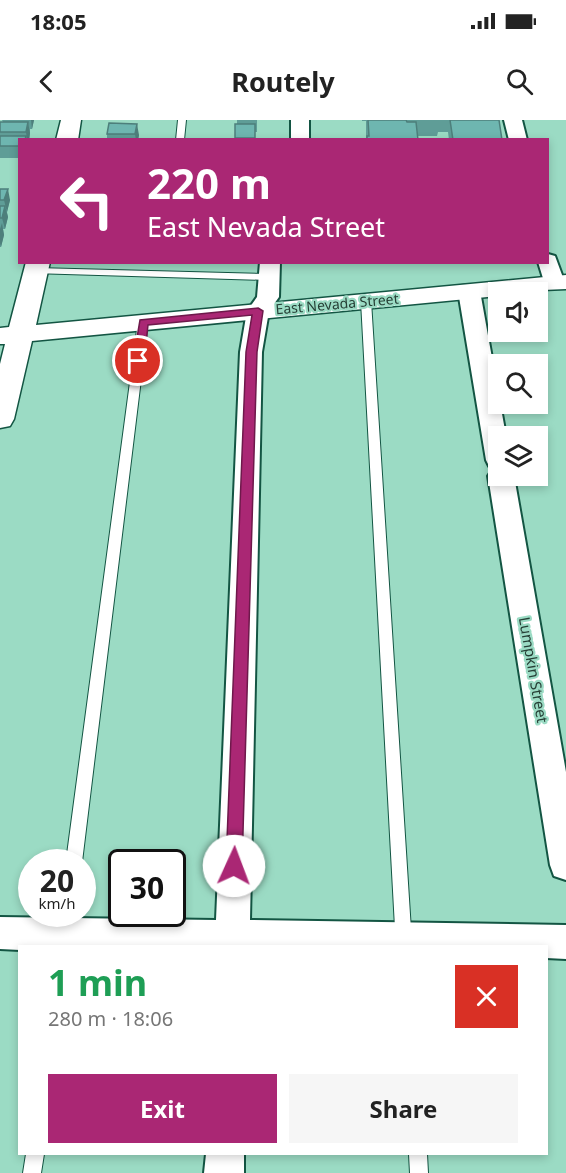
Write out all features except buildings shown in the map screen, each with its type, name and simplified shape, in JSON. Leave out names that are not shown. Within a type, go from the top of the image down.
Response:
[{"type":"street","points":[[67,138],[71,120]]},
{"type":"street","points":[[300,120],[300,138]]},
{"type":"street","points":[[513,120],[518,138]]},
{"type":"street","points":[[0,419],[10,335],[37,267]]},
{"type":"street","points":[[232,941],[251,352],[258,311],[268,297],[269,270]]},
{"type":"street","name":"East Nevada Street","points":[[10,335],[470,291],[556,275]]},
{"type":"street","points":[[470,291],[492,426]]},
{"type":"street","name":"Lumpkin Street","points":[[503,486],[566,865]]},
{"type":"street","points":[[0,933],[66,931],[232,941],[566,942]]},
{"type":"street","points":[[224,1173],[225,1155]]},
{"type":"lane","points":[[180,138],[182,120]]},
{"type":"lane","points":[[165,274],[166,264]]},
{"type":"lane","points":[[37,267],[165,274],[269,270]]},
{"type":"lane","points":[[366,301],[404,943]]},
{"type":"lane","points":[[76,849],[143,322]]},
{"type":"lane","points":[[32,1173],[35,1155]]},
{"type":"lane","points":[[418,1155],[419,1173]]},
{"type":"route","points":[[138,361],[143,322],[258,311],[251,352],[234,866]]}]
